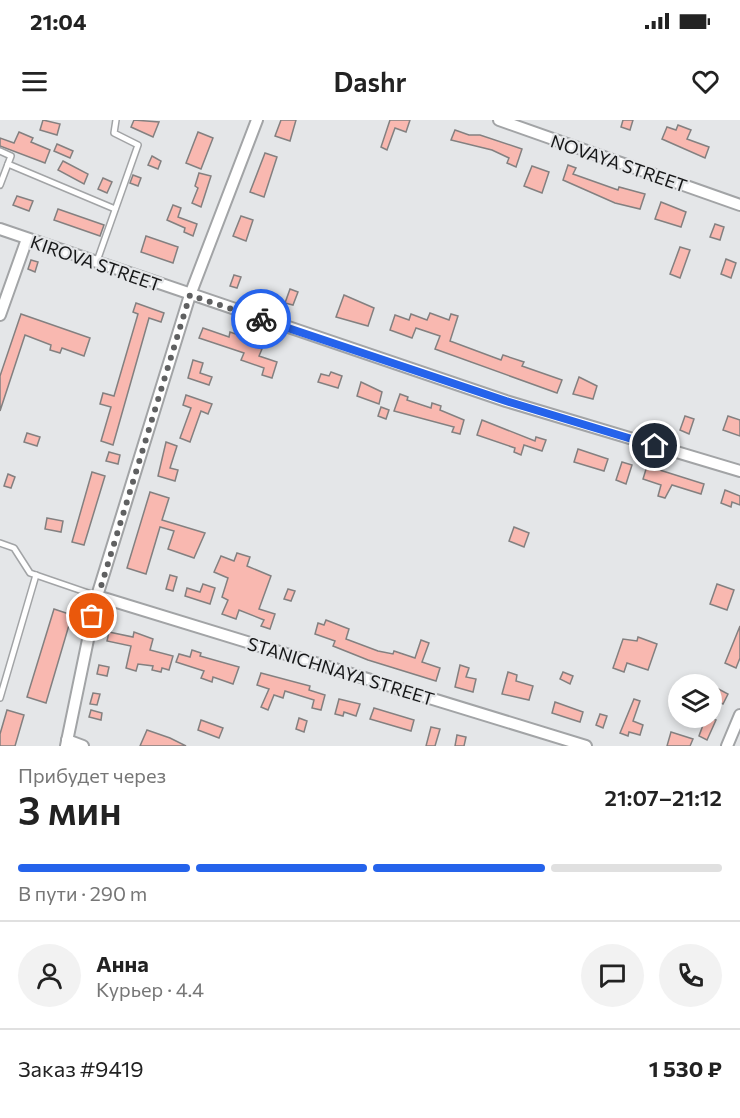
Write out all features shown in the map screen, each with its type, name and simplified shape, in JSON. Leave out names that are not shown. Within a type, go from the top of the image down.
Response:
[{"type":"street","points":[[83,746],[66,743],[96,596],[190,295],[257,120]]},
{"type":"street","name":"NOVAYA STREET","points":[[499,120],[740,205]]},
{"type":"street","name":"KIROVA STREET","points":[[0,230],[506,401],[740,471]]},
{"type":"street","points":[[0,315],[27,239]]},
{"type":"street","name":"STANICHNAYA STREET","points":[[96,596],[585,746]]},
{"type":"street","points":[[727,746],[740,715]]},
{"type":"lane","points":[[97,262],[138,145],[114,133],[116,120]]},
{"type":"lane","points":[[0,151],[11,156],[0,185]]},
{"type":"lane","points":[[8,164],[115,208]]},
{"type":"lane","points":[[0,543],[14,548],[30,573],[96,596]]},
{"type":"lane","points":[[0,698],[36,575]]},
{"type":"building","points":[[43,120],[60,124],[57,135],[40,130]]},
{"type":"building","points":[[134,120],[159,122],[153,137],[131,127]]},
{"type":"building","points":[[281,120],[296,120],[290,141],[275,136]]},
{"type":"building","points":[[390,120],[410,120],[406,132],[395,128],[387,150],[381,147]]},
{"type":"building","points":[[623,120],[633,120],[630,130],[621,127]]},
{"type":"building","points":[[678,125],[691,130],[687,139],[709,147],[705,158],[662,139],[667,127],[676,130]]},
{"type":"building","points":[[455,130],[469,135],[480,135],[522,149],[516,167],[507,163],[509,158],[492,150],[451,140]]},
{"type":"building","points":[[19,132],[33,138],[31,142],[50,150],[45,163],[0,146],[0,138],[14,143]]},
{"type":"building","points":[[198,132],[213,138],[201,169],[186,163]]},
{"type":"building","points":[[57,144],[73,151],[70,158],[54,151]]},
{"type":"building","points":[[265,153],[277,157],[264,197],[250,192]]},
{"type":"building","points":[[152,156],[161,161],[158,169],[148,165]]},
{"type":"building","points":[[63,161],[88,174],[84,184],[58,170]]},
{"type":"building","points":[[568,165],[576,168],[573,174],[618,190],[619,187],[645,194],[640,209],[615,203],[563,180]]},
{"type":"building","points":[[532,166],[549,172],[542,193],[524,186]]},
{"type":"building","points":[[199,173],[211,176],[201,207],[192,203],[198,188],[195,186]]},
{"type":"building","points":[[133,175],[141,178],[138,186],[130,183]]},
{"type":"building","points":[[103,178],[112,182],[107,193],[98,189]]},
{"type":"building","points":[[17,196],[33,201],[29,211],[13,205]]},
{"type":"building","points":[[661,202],[686,212],[681,227],[655,219]]},
{"type":"building","points":[[173,205],[181,208],[178,217],[197,224],[193,236],[184,232],[185,228],[167,220]]},
{"type":"building","points":[[58,209],[104,225],[100,236],[54,220]]},
{"type":"building","points":[[241,216],[253,220],[246,241],[233,236]]},
{"type":"building","points":[[715,224],[724,227],[720,240],[710,237]]},
{"type":"building","points":[[146,236],[178,247],[173,263],[141,252]]},
{"type":"building","points":[[680,247],[690,250],[680,278],[670,274]]},
{"type":"building","points":[[726,259],[736,263],[731,278],[721,274]]},
{"type":"building","points":[[31,260],[38,262],[35,272],[28,269]]},
{"type":"building","points":[[234,275],[241,277],[237,288],[230,286]]},
{"type":"building","points":[[290,289],[298,292],[293,305],[285,303]]},
{"type":"building","points":[[344,295],[374,308],[368,326],[336,317]]},
{"type":"building","points":[[136,303],[164,313],[161,322],[149,318],[113,445],[101,441],[111,407],[100,404],[103,393],[114,396],[138,314],[133,312]]},
{"type":"building","points":[[430,313],[449,320],[451,314],[458,316],[450,341],[501,360],[503,355],[524,362],[522,366],[562,380],[557,393],[435,349],[440,336],[416,328],[412,338],[390,330],[395,315],[409,320],[411,314],[427,320]]},
{"type":"building","points":[[21,314],[90,338],[84,356],[62,348],[60,353],[50,350],[51,345],[25,335],[0,411],[0,376]]},
{"type":"building","points":[[203,328],[229,337],[230,332],[247,338],[245,343],[262,349],[259,356],[277,362],[272,378],[262,375],[264,368],[241,360],[244,353],[199,338]]},
{"type":"building","points":[[193,360],[203,363],[200,373],[212,377],[209,385],[188,378]]},
{"type":"building","points":[[331,372],[342,376],[338,388],[318,382],[321,374],[329,376]]},
{"type":"building","points":[[579,377],[597,386],[593,399],[573,394]]},
{"type":"building","points":[[361,382],[382,392],[379,404],[357,396]]},
{"type":"building","points":[[400,394],[408,397],[407,400],[431,408],[432,403],[441,406],[440,410],[464,420],[460,434],[452,432],[454,427],[394,411]]},
{"type":"building","points":[[186,395],[212,404],[208,414],[201,411],[190,442],[180,438],[191,408],[183,405]]},
{"type":"building","points":[[381,407],[389,410],[386,419],[378,416]]},
{"type":"building","points":[[685,416],[694,419],[689,434],[680,430]]},
{"type":"building","points":[[728,416],[740,420],[740,436],[723,430]]},
{"type":"building","points":[[482,420],[535,441],[536,437],[546,440],[542,451],[524,445],[521,455],[514,452],[515,448],[477,435]]},
{"type":"building","points":[[27,433],[40,437],[37,446],[24,442]]},
{"type":"building","points":[[166,442],[177,446],[170,468],[178,470],[175,481],[158,476]]},
{"type":"building","points":[[578,449],[608,459],[604,471],[574,462]]},
{"type":"building","points":[[109,452],[120,455],[118,464],[106,461]]},
{"type":"building","points":[[622,462],[632,465],[626,484],[616,480]]},
{"type":"building","points":[[647,466],[704,484],[701,494],[672,485],[665,498],[658,496],[661,485],[643,479]]},
{"type":"building","points":[[92,472],[105,476],[84,545],[72,542]]},
{"type":"building","points":[[8,474],[15,477],[11,488],[4,486]]},
{"type":"building","points":[[725,490],[740,496],[740,505],[732,502],[731,507],[721,503]]},
{"type":"building","points":[[150,492],[169,498],[162,520],[205,533],[194,558],[168,549],[174,531],[160,527],[146,574],[127,568]]},
{"type":"building","points":[[47,518],[63,521],[61,532],[45,529]]},
{"type":"building","points":[[514,527],[529,533],[524,547],[509,541]]},
{"type":"building","points":[[237,553],[250,557],[247,566],[271,576],[259,609],[275,614],[270,629],[261,626],[264,620],[239,610],[236,619],[222,614],[228,600],[222,597],[228,578],[214,572],[221,556],[234,561]]},
{"type":"building","points":[[170,575],[177,577],[173,591],[166,589]]},
{"type":"building","points":[[203,584],[215,588],[210,604],[185,596],[187,588],[200,592]]},
{"type":"building","points":[[717,584],[734,590],[727,610],[710,604]]},
{"type":"building","points":[[288,589],[295,591],[291,601],[284,599]]},
{"type":"building","points":[[54,609],[72,615],[46,703],[27,697]]},
{"type":"building","points":[[326,620],[349,629],[346,639],[378,651],[393,654],[394,651],[415,658],[421,640],[429,643],[422,662],[440,668],[436,681],[368,660],[333,646],[335,641],[315,634],[318,623],[324,625]]},
{"type":"building","points":[[740,626],[740,658],[736,668],[725,663]]},
{"type":"building","points":[[109,632],[133,637],[134,632],[153,639],[150,650],[173,656],[169,670],[162,668],[161,672],[152,670],[153,666],[138,664],[136,671],[126,668],[131,646],[107,641]]},
{"type":"building","points":[[638,637],[657,644],[648,670],[627,663],[624,672],[613,668],[623,639],[637,641]]},
{"type":"building","points":[[192,650],[201,653],[200,656],[239,667],[233,684],[213,677],[212,682],[201,678],[204,671],[176,662],[179,654],[190,657]]},
{"type":"building","points":[[99,665],[109,667],[107,676],[97,674]]},
{"type":"building","points":[[460,665],[469,668],[466,677],[476,679],[473,692],[455,687]]},
{"type":"building","points":[[508,672],[517,675],[516,681],[533,686],[529,700],[502,694]]},
{"type":"building","points":[[563,672],[573,676],[570,684],[560,679]]},
{"type":"building","points":[[261,673],[310,686],[309,690],[325,695],[321,710],[312,708],[314,700],[285,691],[283,698],[274,695],[268,710],[261,707],[269,689],[257,685]]},
{"type":"building","points":[[722,691],[728,694],[722,704]]},
{"type":"building","points":[[93,693],[100,694],[97,705],[90,704]]},
{"type":"building","points":[[339,699],[360,704],[356,716],[344,712],[343,716],[335,714]]},
{"type":"building","points":[[634,699],[640,701],[633,721],[643,725],[640,735],[629,732],[628,736],[620,733]]},
{"type":"building","points":[[555,702],[583,712],[580,722],[552,713]]},
{"type":"building","points":[[374,708],[414,720],[411,731],[370,719]]},
{"type":"building","points":[[7,710],[24,715],[15,746],[0,746],[0,734]]},
{"type":"building","points":[[91,710],[102,713],[101,720],[89,717]]},
{"type":"building","points":[[600,714],[607,716],[603,728],[596,725]]},
{"type":"building","points":[[299,718],[307,721],[304,732],[296,729]]},
{"type":"building","points":[[201,720],[223,728],[219,738],[198,730]]},
{"type":"building","points":[[431,727],[440,729],[435,746],[426,746]]},
{"type":"building","points":[[702,728],[712,728],[707,740],[699,736]]},
{"type":"building","points":[[147,730],[170,738],[186,746],[140,746]]},
{"type":"building","points":[[671,732],[693,739],[690,746],[667,746]]},
{"type":"building","points":[[457,735],[466,737],[464,746],[455,746]]},
{"type":"way so far","points":[[92,616],[96,596],[190,295],[261,319]]},
{"type":"route","points":[[261,319],[506,401],[655,446]]}]
